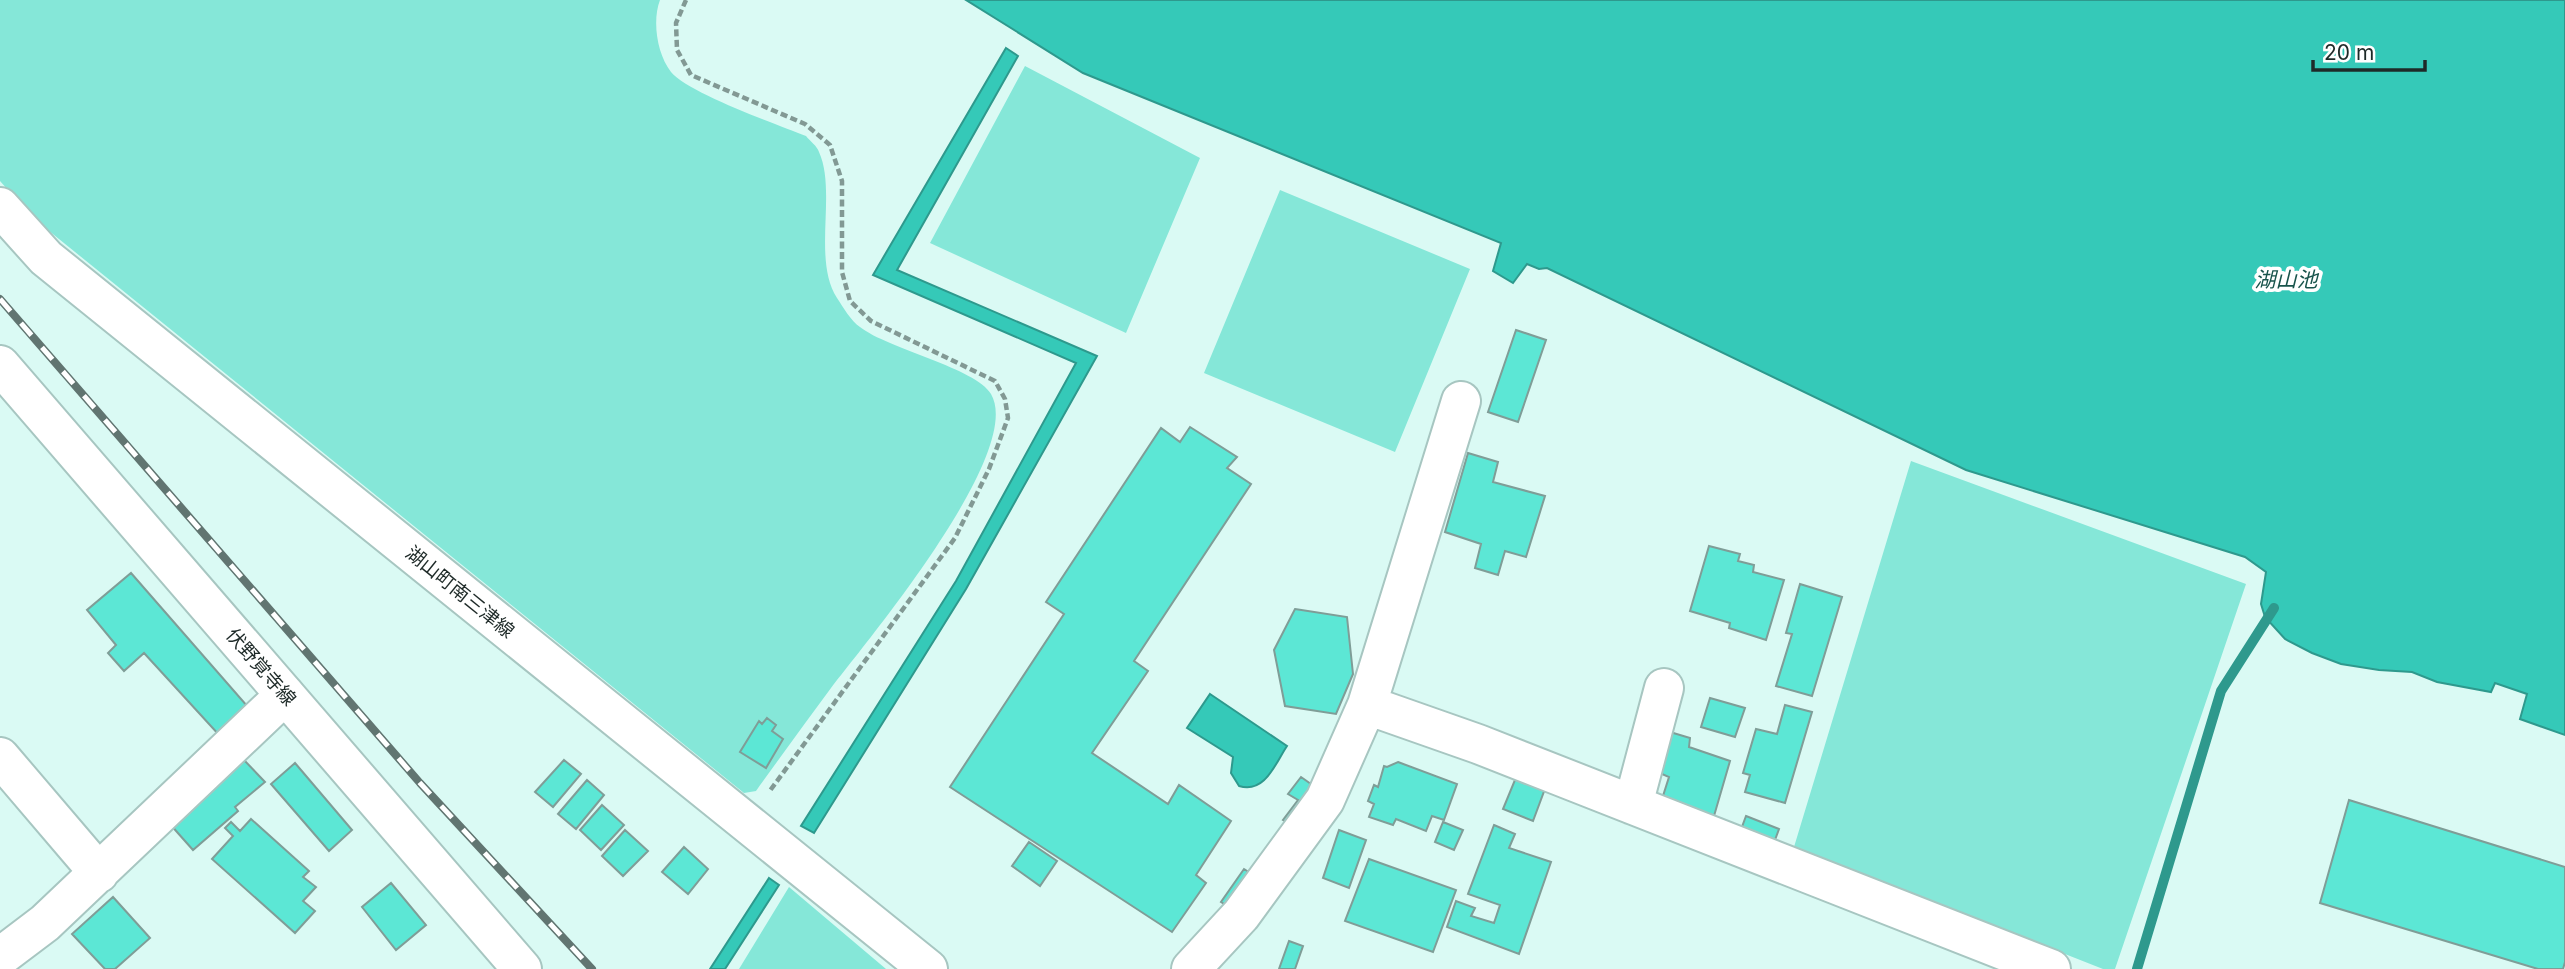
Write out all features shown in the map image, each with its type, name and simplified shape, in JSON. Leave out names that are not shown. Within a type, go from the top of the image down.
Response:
[{"type":"street","name":"湖山町南三津線","points":[[0,207],[46,258],[928,969]]},
{"type":"street","name":"伏野覚寺線","points":[[0,365],[522,969]]},
{"type":"street","points":[[1191,969],[1241,915],[1325,800],[1367,705],[1461,401]]},
{"type":"street","points":[[1633,805],[1664,688]]},
{"type":"street","points":[[0,957],[45,923],[285,695]]},
{"type":"street","points":[[1367,705],[1478,744],[2051,969]]},
{"type":"street","points":[[0,757],[99,873]]},
{"type":"path","points":[[686,0],[676,23],[677,50],[691,75],[805,124],[830,145],[842,181],[842,272],[850,301],[871,321],[995,381],[1005,399],[1008,418],[989,469],[955,538],[746,824]]},
{"type":"shaded area","points":[[0,0],[660,0],[656,18],[657,37],[662,56],[671,72],[713,98],[806,136],[818,150],[824,168],[826,264],[830,282],[850,318],[873,335],[950,367],[982,385],[991,394],[995,421],[986,458],[938,545],[756,791],[744,793],[33,218],[0,181]]},
{"type":"shaded area","points":[[1025,66],[1200,158],[1126,333],[930,243]]},
{"type":"shaded area","points":[[1280,190],[1470,269],[1395,452],[1204,373]]},
{"type":"shaded area","points":[[1911,461],[2246,584],[2115,969],[2103,969],[1794,847]]},
{"type":"shaded area","points":[[789,887],[886,969],[739,969]]},
{"type":"water","name":"湖山池","points":[[966,0],[2565,0],[2565,735],[2520,719],[2527,694],[2495,683],[2491,692],[2437,682],[2412,672],[2341,664],[2312,653],[2285,639],[2265,617],[2261,604],[2266,572],[2245,557],[1966,470],[1547,268],[1539,269],[1527,264],[1513,283],[1493,271],[1501,243],[1083,73]]},
{"type":"water","points":[[1006,48],[1018,56],[897,270],[1097,356],[966,589],[814,833],[801,826],[956,581],[1076,363],[873,275]]},
{"type":"water","points":[[1210,694],[1287,746],[1268,776],[1256,786],[1239,786],[1231,773],[1233,757],[1187,728]]},
{"type":"water","points":[[769,878],[779,885],[725,969],[710,969]]},
{"type":"building","points":[[1516,330],[1546,340],[1518,422],[1488,412]]},
{"type":"building","points":[[1190,427],[1237,457],[1227,468],[1251,484],[1134,661],[1148,671],[1092,753],[1168,804],[1179,785],[1231,821],[1196,875],[1206,883],[1172,932],[950,787],[1064,614],[1046,602],[1161,428],[1180,442]]},
{"type":"building","points":[[1468,453],[1498,462],[1493,482],[1545,496],[1526,557],[1505,551],[1498,575],[1475,568],[1481,544],[1445,532]]},
{"type":"building","points":[[1709,546],[1740,554],[1738,561],[1754,565],[1753,572],[1784,580],[1766,640],[1729,628],[1730,623],[1690,611]]},
{"type":"building","points":[[131,573],[248,707],[220,736],[144,653],[124,671],[108,653],[116,645],[87,610]]},
{"type":"building","points":[[1800,584],[1842,597],[1812,696],[1776,686],[1792,634],[1786,633]]},
{"type":"building","points":[[1295,609],[1347,617],[1353,674],[1336,714],[1285,706],[1274,650]]},
{"type":"building","points":[[1710,698],[1745,708],[1735,737],[1701,727]]},
{"type":"building","points":[[1785,705],[1812,712],[1785,803],[1745,792],[1750,775],[1743,773],[1756,729],[1777,734]]},
{"type":"building","points":[[767,718],[776,725],[772,731],[783,739],[766,768],[740,752],[759,721],[762,724]]},
{"type":"building","points":[[1670,732],[1690,738],[1689,747],[1730,761],[1714,816],[1663,796],[1669,777],[1655,771]]},
{"type":"building","points":[[244,760],[265,782],[235,807],[238,811],[193,850],[169,823]]},
{"type":"building","points":[[564,760],[581,774],[553,807],[535,792]]},
{"type":"building","points":[[1398,762],[1457,784],[1444,820],[1432,816],[1426,831],[1396,819],[1393,825],[1369,817],[1374,804],[1368,801],[1374,785],[1378,787],[1384,766]]},
{"type":"building","points":[[295,763],[352,830],[329,851],[271,784]]},
{"type":"building","points":[[1517,775],[1546,786],[1533,821],[1503,809]]},
{"type":"building","points":[[1301,777],[1318,789],[1293,826],[1283,820],[1298,800],[1288,794]]},
{"type":"building","points":[[587,780],[604,795],[576,829],[558,814]]},
{"type":"building","points":[[2349,800],[2565,867],[2563,969],[2538,969],[2320,903]]},
{"type":"building","points":[[602,805],[624,825],[601,850],[580,830]]},
{"type":"building","points":[[1746,816],[1779,829],[1772,848],[1739,835]]},
{"type":"building","points":[[251,819],[309,871],[303,877],[316,887],[303,901],[315,911],[295,933],[212,859],[233,836],[225,828],[231,822],[240,831]]},
{"type":"building","points":[[1443,822],[1463,830],[1454,850],[1435,842]]},
{"type":"building","points":[[1494,825],[1515,834],[1509,848],[1551,862],[1519,954],[1447,927],[1456,901],[1475,908],[1471,916],[1494,923],[1500,905],[1468,894]]},
{"type":"building","points":[[625,830],[648,851],[623,876],[602,856]]},
{"type":"building","points":[[1339,830],[1366,840],[1349,888],[1323,878]]},
{"type":"building","points":[[1029,842],[1057,861],[1040,886],[1012,866]]},
{"type":"building","points":[[684,847],[708,869],[688,894],[662,872]]},
{"type":"building","points":[[1369,859],[1456,890],[1433,952],[1345,921]]},
{"type":"building","points":[[1244,869],[1255,876],[1232,909],[1221,902]]},
{"type":"building","points":[[391,883],[426,925],[396,950],[362,907]]},
{"type":"building","points":[[113,897],[150,938],[115,969],[105,969],[72,934]]},
{"type":"building","points":[[1289,941],[1303,946],[1295,969],[1279,969]]},
{"type":"waterway","points":[[2137,969],[2221,691],[2274,608]]},
{"type":"railway","points":[[0,299],[420,783],[592,969]]}]
